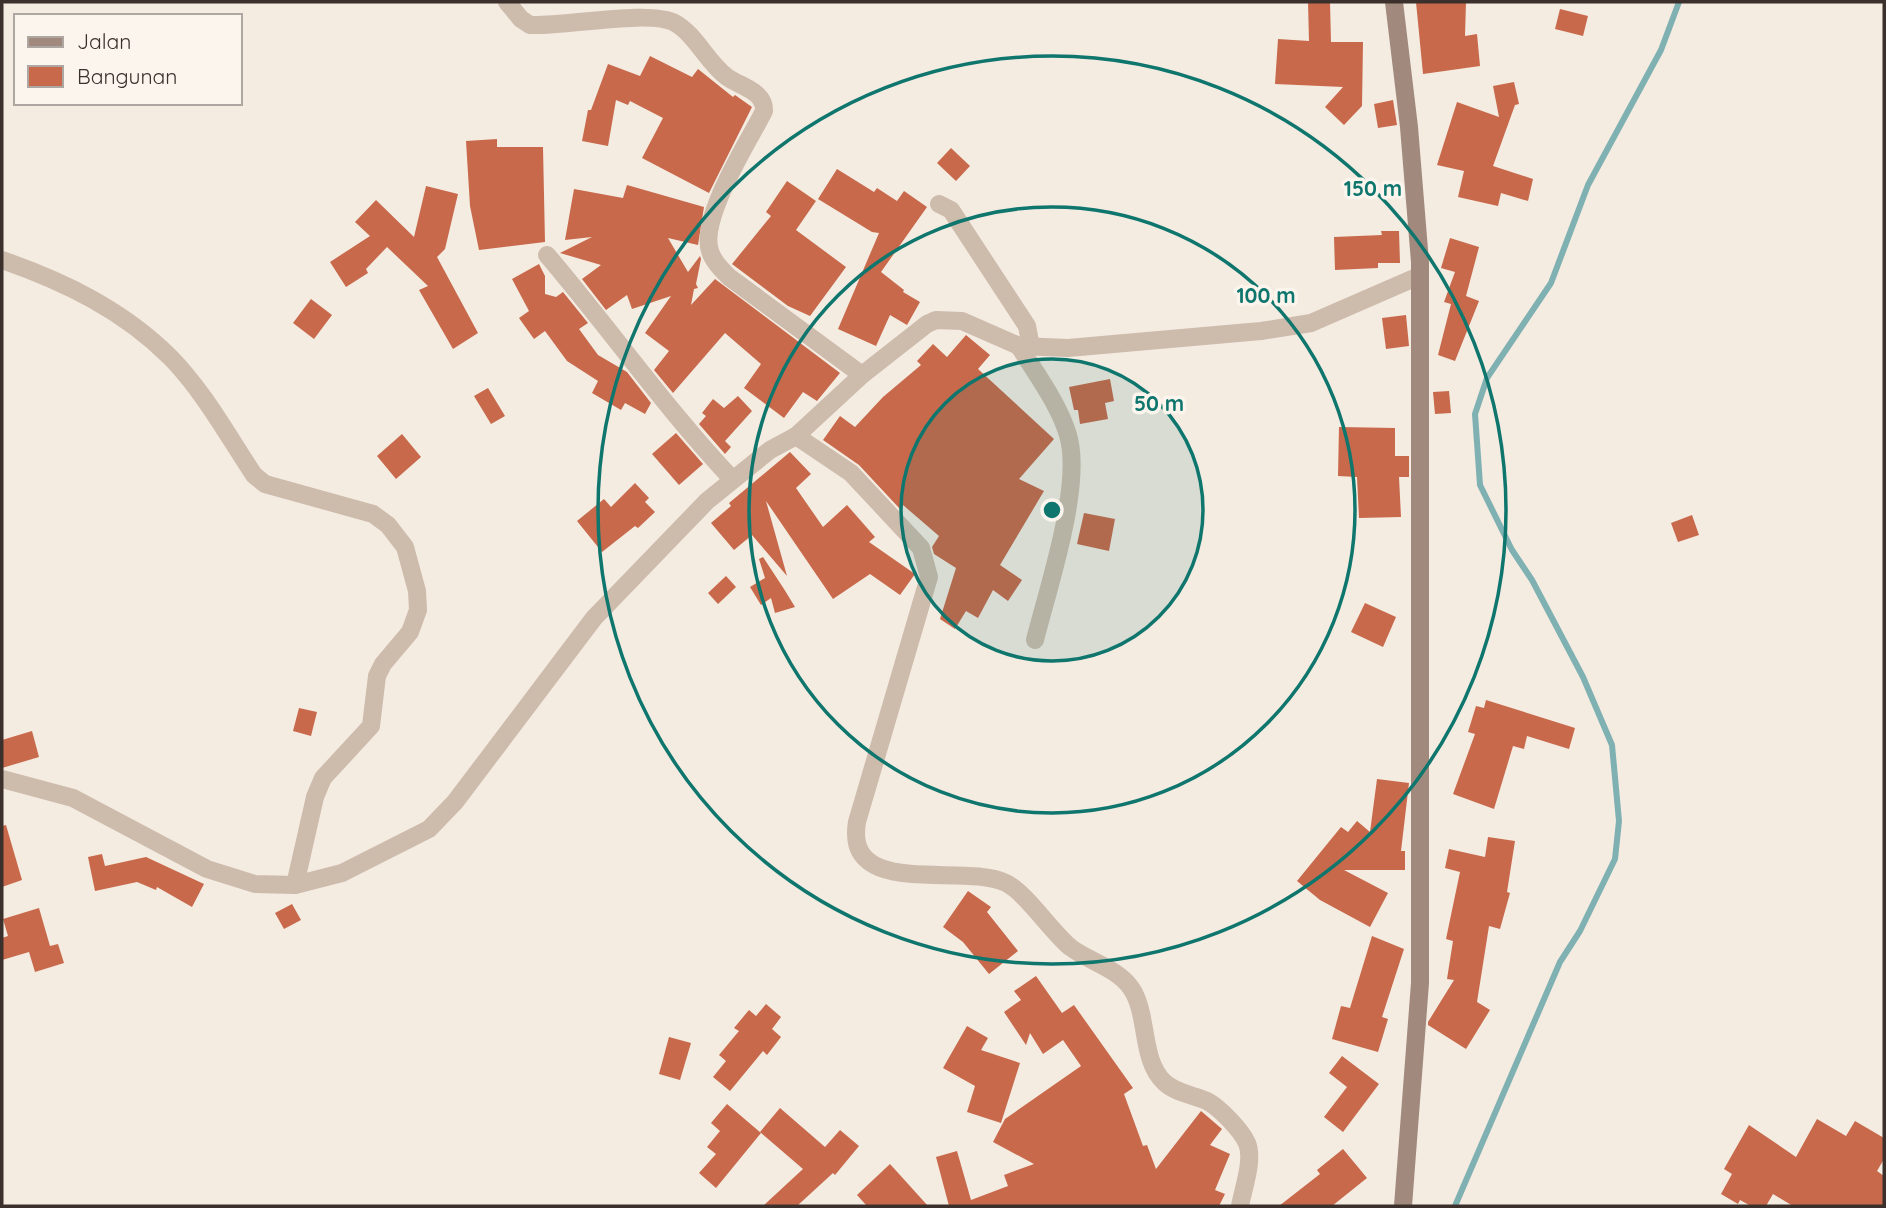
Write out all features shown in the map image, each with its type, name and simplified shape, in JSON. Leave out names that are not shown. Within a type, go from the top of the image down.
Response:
[{"type":"street","points":[[507,2],[521,19],[530,25],[665,19],[687,33],[725,75],[760,95],[764,102],[764,111],[713,214],[709,249],[717,265],[729,276],[862,375]]},
{"type":"street","points":[[1394,2],[1409,127],[1419,276],[1420,983],[1403,1206]]},
{"type":"street","points":[[939,204],[950,210],[1027,326],[1025,347],[1063,421],[1071,456],[1067,504],[1035,640]]},
{"type":"street","points":[[547,255],[650,380],[686,430],[732,480]]},
{"type":"street","points":[[2,260],[53,278],[87,295],[144,334],[172,359],[199,392],[254,475],[265,484],[373,514],[388,525],[405,547],[417,591],[415,622],[377,676],[371,726],[323,778],[315,797],[295,885]]},
{"type":"street","points":[[2,779],[73,798],[207,869],[255,884],[295,885],[342,873],[429,829],[455,802],[594,618],[707,501],[770,450],[796,436],[862,375],[936,320],[961,321],[1025,347],[1068,348],[1138,339],[1261,331],[1311,323],[1419,276]]},
{"type":"street","points":[[796,436],[850,473],[921,548],[927,563],[929,577],[857,822],[855,834],[859,852],[864,860],[883,870],[1006,883],[1069,946],[1122,978],[1131,988],[1138,1003],[1153,1062],[1164,1083],[1211,1103],[1245,1140],[1248,1161],[1240,1206]]},
{"type":"building","points":[[1308,2],[1330,2],[1331,42],[1363,42],[1362,106],[1344,125],[1325,107],[1343,87],[1275,84],[1278,39],[1309,41]]},
{"type":"building","points":[[1416,2],[1466,2],[1465,36],[1477,34],[1480,66],[1423,74]]},
{"type":"building","points":[[1560,9],[1588,16],[1583,36],[1555,29]]},
{"type":"building","points":[[650,56],[692,77],[698,69],[733,97],[735,95],[752,107],[709,193],[642,158],[663,118],[630,101],[628,105],[616,100],[608,146],[582,141],[588,110],[591,110],[608,64],[640,76]]},
{"type":"building","points":[[1514,82],[1519,104],[1515,105],[1493,166],[1533,179],[1528,201],[1501,193],[1498,206],[1458,197],[1464,171],[1437,165],[1457,102],[1499,117],[1493,86]]},
{"type":"building","points":[[1393,100],[1397,125],[1378,128],[1374,104]]},
{"type":"building","points":[[497,139],[497,147],[543,147],[545,242],[479,250],[470,206],[466,141]]},
{"type":"building","points":[[951,148],[970,166],[956,181],[937,163]]},
{"type":"building","points":[[837,169],[874,192],[877,188],[897,201],[904,191],[927,207],[881,272],[904,290],[903,292],[920,302],[907,325],[890,315],[876,346],[838,329],[879,233],[872,232],[818,199]]},
{"type":"building","points":[[787,181],[816,201],[796,230],[846,267],[810,316],[788,306],[732,264],[771,216],[766,212]]},
{"type":"building","points":[[627,185],[704,207],[698,245],[668,238],[688,272],[700,256],[696,284],[698,288],[694,289],[691,305],[715,279],[840,373],[817,401],[803,392],[784,418],[744,388],[761,364],[725,333],[673,393],[654,370],[669,351],[645,333],[671,296],[632,309],[627,295],[606,310],[582,279],[601,265],[560,253],[592,237],[565,240],[574,189],[623,198]]},
{"type":"building","points":[[426,186],[458,194],[445,249],[437,257],[478,333],[453,349],[419,290],[428,286],[387,247],[366,269],[368,273],[346,287],[330,262],[370,236],[355,222],[376,200],[414,237]]},
{"type":"building","points":[[1381,231],[1399,231],[1400,263],[1378,263],[1378,268],[1335,270],[1334,237],[1382,235]]},
{"type":"building","points":[[1450,238],[1479,247],[1466,296],[1479,301],[1455,361],[1438,355],[1451,304],[1444,302],[1455,272],[1441,268]]},
{"type":"building","points":[[539,264],[545,276],[545,294],[556,297],[563,292],[588,323],[579,329],[598,355],[627,372],[651,403],[645,414],[625,403],[621,410],[592,393],[598,381],[567,361],[545,331],[534,339],[519,318],[529,311],[512,279]]},
{"type":"building","points":[[311,299],[332,315],[314,339],[293,323]]},
{"type":"building","points":[[1406,315],[1409,346],[1386,349],[1382,318]]},
{"type":"building","points":[[966,335],[990,355],[978,369],[1054,439],[1019,479],[1044,491],[1000,565],[1022,580],[1008,601],[993,590],[978,618],[966,611],[955,629],[940,619],[956,568],[934,554],[932,547],[939,536],[903,505],[900,509],[859,465],[823,440],[840,416],[855,427],[883,397],[921,365],[917,361],[933,344],[947,357]]},
{"type":"building","points":[[1110,379],[1114,401],[1105,403],[1108,419],[1080,424],[1069,387]]},
{"type":"building","points":[[488,388],[505,416],[491,424],[474,396]]},
{"type":"building","points":[[1449,391],[1451,413],[1435,414],[1433,392]]},
{"type":"building","points":[[738,396],[752,411],[725,441],[731,447],[725,454],[699,424],[706,416],[702,413],[713,399],[724,408]]},
{"type":"building","points":[[1339,427],[1395,428],[1395,456],[1409,456],[1409,477],[1399,477],[1401,517],[1359,518],[1357,477],[1338,476]]},
{"type":"building","points":[[676,433],[703,464],[679,485],[652,454]]},
{"type":"building","points":[[402,434],[421,457],[396,479],[377,456]]},
{"type":"building","points":[[790,452],[811,474],[796,488],[823,527],[847,505],[875,537],[869,542],[915,574],[900,595],[870,574],[833,599],[766,501],[787,576],[752,535],[734,550],[711,523],[731,506],[729,503]]},
{"type":"building","points":[[635,483],[649,498],[645,502],[655,512],[638,528],[635,526],[602,552],[577,521],[604,499],[611,507]]},
{"type":"building","points":[[1084,513],[1115,519],[1109,551],[1077,544]]},
{"type":"building","points":[[1692,515],[1699,535],[1678,542],[1671,523]]},
{"type":"building","points":[[763,557],[795,607],[775,613],[771,598],[761,605],[750,587],[765,578],[759,559]]},
{"type":"building","points":[[726,576],[736,587],[718,604],[708,593]]},
{"type":"building","points":[[1365,603],[1396,617],[1383,647],[1351,632]]},
{"type":"building","points":[[1486,700],[1575,728],[1569,749],[1527,736],[1524,749],[1513,746],[1494,809],[1453,794],[1475,734],[1468,732],[1476,706],[1484,708]]},
{"type":"building","points":[[299,708],[317,712],[311,736],[293,731]]},
{"type":"building","points":[[32,731],[39,757],[2,768],[2,740]]},
{"type":"building","points":[[1377,779],[1409,783],[1401,851],[1405,851],[1405,870],[1344,870],[1388,893],[1370,927],[1320,900],[1297,881],[1341,827],[1348,832],[1357,821],[1370,832]]},
{"type":"building","points":[[6,825],[22,880],[2,887],[2,826]]},
{"type":"building","points":[[1488,837],[1515,841],[1507,892],[1510,893],[1500,929],[1489,926],[1477,1002],[1490,1010],[1466,1049],[1428,1025],[1428,1022],[1454,980],[1447,979],[1453,941],[1446,939],[1460,872],[1445,868],[1449,849],[1485,857]]},
{"type":"building","points":[[102,854],[105,866],[146,857],[204,884],[192,907],[157,887],[156,890],[137,882],[95,891],[88,857]]},
{"type":"building","points":[[968,891],[991,907],[987,912],[1018,951],[989,974],[963,942],[943,927]]},
{"type":"building","points":[[292,904],[301,920],[284,929],[275,913]]},
{"type":"building","points":[[39,908],[50,946],[58,944],[64,963],[35,972],[29,952],[2,960],[2,938],[8,936],[3,919]]},
{"type":"building","points":[[1372,936],[1404,949],[1382,1017],[1388,1019],[1378,1052],[1332,1039],[1341,1006],[1350,1008]]},
{"type":"building","points":[[1036,976],[1062,1013],[1074,1005],[1133,1088],[1124,1094],[1143,1146],[1147,1145],[1156,1169],[1201,1111],[1222,1129],[1210,1145],[1230,1154],[1215,1190],[1225,1194],[1219,1206],[949,1206],[936,1157],[957,1151],[971,1200],[1008,1186],[1004,1175],[1034,1164],[993,1142],[1005,1119],[1081,1066],[1063,1040],[1043,1054],[1030,1033],[1026,1045],[1004,1012],[1021,1000],[1014,991]]},
{"type":"building","points":[[766,1004],[781,1017],[772,1029],[781,1037],[767,1055],[763,1051],[730,1091],[713,1077],[726,1061],[719,1055],[739,1031],[734,1028],[749,1010],[756,1016]]},
{"type":"building","points":[[967,1026],[988,1038],[981,1050],[1020,1063],[1001,1123],[967,1112],[975,1086],[943,1068]]},
{"type":"building","points":[[669,1037],[691,1043],[680,1080],[659,1074]]},
{"type":"building","points":[[1342,1056],[1379,1084],[1343,1132],[1324,1117],[1347,1087],[1329,1073]]},
{"type":"building","points":[[727,1104],[761,1133],[716,1188],[699,1173],[716,1154],[707,1147],[720,1131],[711,1123]]},
{"type":"building","points":[[780,1108],[825,1147],[840,1130],[859,1146],[835,1175],[833,1173],[797,1206],[763,1206],[803,1169],[760,1132]]},
{"type":"building","points":[[1817,1119],[1846,1136],[1855,1121],[1884,1138],[1884,1159],[1877,1171],[1884,1176],[1884,1206],[1793,1206],[1773,1194],[1766,1206],[1751,1206],[1740,1200],[1738,1204],[1721,1194],[1732,1174],[1724,1169],[1749,1125],[1796,1157]]},
{"type":"building","points":[[1343,1149],[1367,1178],[1332,1206],[1279,1206],[1320,1174],[1317,1170]]},
{"type":"building","points":[[890,1164],[928,1206],[867,1206],[857,1195]]},
{"type":"waterway","points":[[1455,1206],[1560,962],[1580,931],[1615,859],[1619,821],[1612,745],[1583,677],[1532,580],[1512,550],[1480,485],[1475,414],[1487,378],[1551,283],[1588,185],[1661,50],[1679,2]]}]
